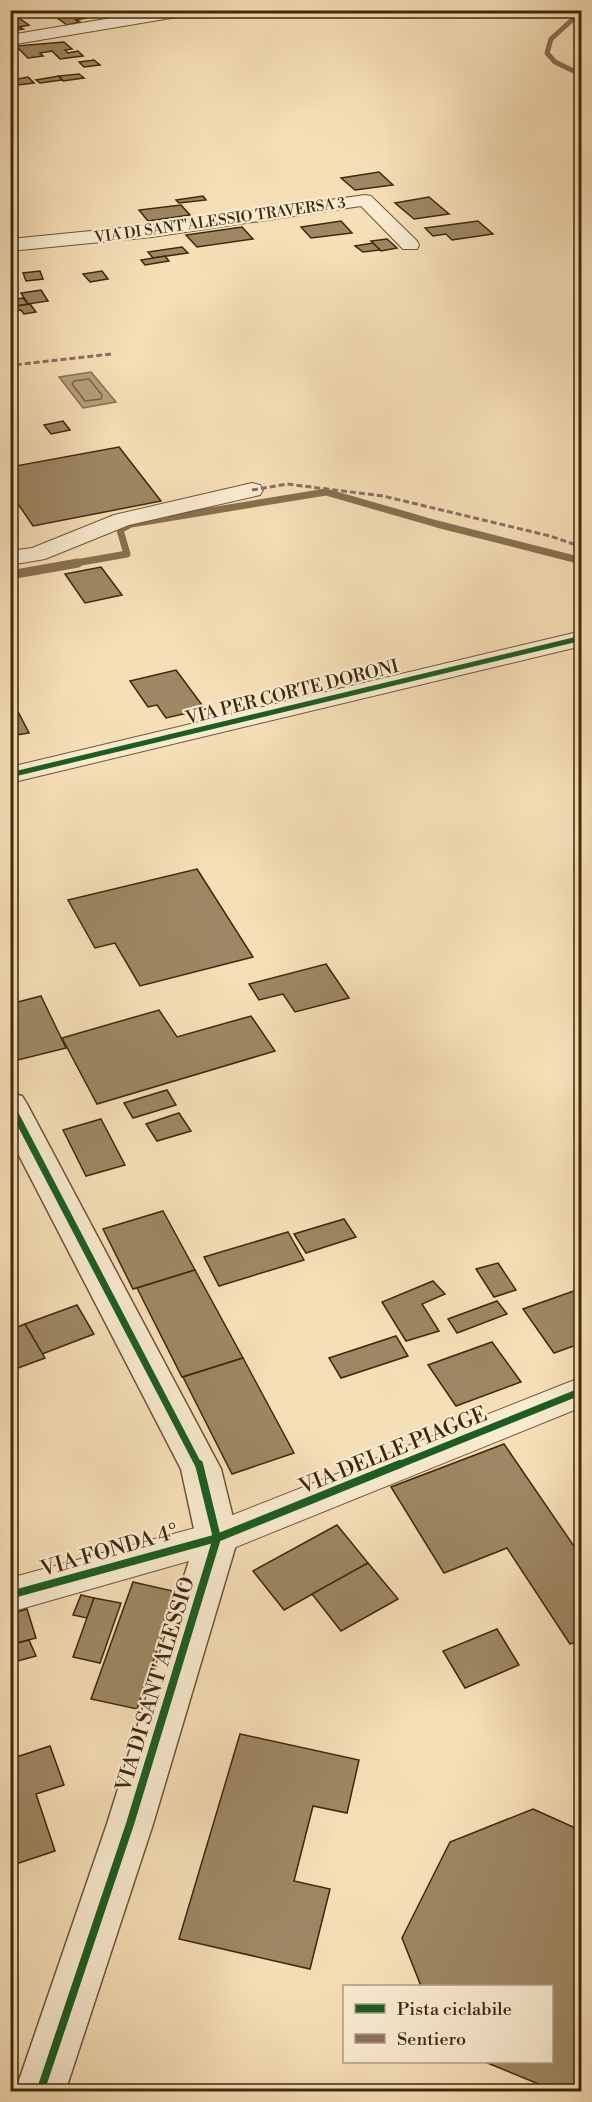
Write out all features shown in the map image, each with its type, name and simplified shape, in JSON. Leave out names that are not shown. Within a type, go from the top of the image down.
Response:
[{"type":"street","points":[[10,40],[129,15],[189,10]]},
{"type":"street","name":"VIA DI SANT'ALESSIO TRAVERSA 3","points":[[10,245],[152,231],[365,200],[410,245]]},
{"type":"street","points":[[10,558],[37,554],[122,520],[252,490]]},
{"type":"street","name":"VIA PER CORTE DORONI","points":[[10,775],[582,638]]},
{"type":"street","name":"VIA DI SANT'ALESSIO","points":[[12,1111],[201,1469],[217,1538],[130,1824],[40,2091]]},
{"type":"street","name":"VIA DELLE PIAGGE","points":[[217,1538],[582,1391]]},
{"type":"street","name":"VIA FONDA 4°","points":[[10,1595],[217,1538]]},
{"type":"water","points":[[91,372],[116,402],[83,408],[59,377]]},
{"type":"building","points":[[75,12],[86,18],[67,25],[53,15]]},
{"type":"building","points":[[19,18],[29,25],[19,27],[23,29],[10,31],[10,20]]},
{"type":"building","points":[[64,42],[72,49],[65,50],[68,53],[78,51],[83,56],[60,59],[52,51],[40,53],[43,56],[28,58],[16,46]]},
{"type":"building","points":[[94,60],[100,65],[84,67],[79,62]]},
{"type":"building","points":[[79,74],[84,78],[63,81],[59,76]]},
{"type":"building","points":[[14,75],[18,79],[28,77],[34,83],[10,86],[10,76]]},
{"type":"building","points":[[59,76],[62,80],[40,83],[36,80]]},
{"type":"building","points":[[379,172],[393,185],[355,190],[341,178]]},
{"type":"building","points":[[203,196],[206,200],[179,203],[176,200]]},
{"type":"building","points":[[429,197],[449,214],[414,219],[395,203]]},
{"type":"building","points":[[181,205],[190,215],[148,221],[139,210]]},
{"type":"building","points":[[341,221],[352,233],[311,238],[301,227]]},
{"type":"building","points":[[478,221],[493,234],[452,240],[446,234],[433,236],[425,228]]},
{"type":"building","points":[[242,227],[253,239],[197,247],[186,235]]},
{"type":"building","points":[[387,239],[397,248],[381,251],[371,241]]},
{"type":"building","points":[[373,243],[380,250],[363,252],[355,246]]},
{"type":"building","points":[[182,247],[188,253],[153,258],[148,252]]},
{"type":"building","points":[[165,256],[169,261],[145,265],[141,260]]},
{"type":"building","points":[[40,271],[43,279],[26,281],[23,273]]},
{"type":"building","points":[[102,271],[108,279],[90,282],[83,274]]},
{"type":"building","points":[[41,290],[48,301],[28,304],[21,293]]},
{"type":"building","points":[[23,298],[28,304],[10,307],[10,300]]},
{"type":"building","points":[[30,304],[36,312],[24,314],[21,310],[10,312],[10,307]]},
{"type":"building","points":[[63,421],[70,430],[51,434],[44,425]]},
{"type":"building","points":[[119,447],[161,501],[33,526],[10,492],[10,467]]},
{"type":"building","points":[[101,567],[122,595],[85,603],[65,574]]},
{"type":"building","points":[[176,670],[205,709],[166,718],[157,705],[148,707],[130,681]]},
{"type":"building","points":[[12,700],[29,733],[10,736]]},
{"type":"building","points":[[197,869],[253,957],[140,986],[115,943],[95,948],[68,900]]},
{"type":"building","points":[[326,964],[349,998],[295,1012],[283,994],[259,1000],[249,984]]},
{"type":"building","points":[[41,996],[66,1048],[14,1061],[10,1055],[10,1004]]},
{"type":"building","points":[[159,1010],[177,1037],[251,1016],[275,1051],[97,1104],[62,1038]]},
{"type":"building","points":[[167,1090],[176,1105],[133,1118],[124,1103]]},
{"type":"building","points":[[179,1113],[191,1131],[157,1141],[146,1124]]},
{"type":"building","points":[[101,1119],[125,1165],[86,1176],[63,1130]]},
{"type":"building","points":[[163,1211],[195,1270],[133,1289],[103,1229]]},
{"type":"building","points":[[344,1219],[356,1237],[306,1253],[294,1234]]},
{"type":"building","points":[[288,1232],[304,1260],[219,1286],[204,1257]]},
{"type":"building","points":[[498,1263],[516,1290],[494,1297],[476,1269]]},
{"type":"building","points":[[195,1270],[243,1358],[182,1377],[137,1288]]},
{"type":"building","points":[[433,1281],[445,1294],[422,1304],[439,1331],[406,1341],[382,1302]]},
{"type":"building","points":[[582,1288],[582,1343],[554,1353],[523,1309]]},
{"type":"building","points":[[497,1301],[507,1314],[457,1333],[448,1319]]},
{"type":"building","points":[[77,1305],[94,1334],[42,1354],[25,1324]]},
{"type":"building","points":[[25,1324],[45,1358],[10,1371],[10,1330]]},
{"type":"building","points":[[396,1336],[408,1356],[341,1378],[329,1358]]},
{"type":"building","points":[[492,1342],[521,1382],[456,1406],[428,1365]]},
{"type":"building","points":[[243,1358],[294,1453],[232,1474],[183,1377]]},
{"type":"building","points":[[504,1444],[582,1558],[582,1640],[570,1644],[507,1548],[444,1573],[391,1487]]},
{"type":"building","points":[[337,1525],[368,1563],[284,1610],[253,1571]]},
{"type":"building","points":[[368,1563],[398,1599],[341,1631],[312,1594]]},
{"type":"building","points":[[133,1582],[177,1592],[137,1709],[91,1699]]},
{"type":"building","points":[[81,1595],[94,1598],[87,1618],[73,1615]]},
{"type":"building","points":[[94,1598],[121,1603],[100,1663],[73,1657]]},
{"type":"building","points":[[27,1609],[36,1638],[10,1645],[10,1614]]},
{"type":"building","points":[[497,1629],[519,1665],[465,1688],[443,1651]]},
{"type":"building","points":[[29,1640],[36,1656],[10,1663],[10,1645]]},
{"type":"building","points":[[240,1734],[359,1760],[347,1813],[313,1806],[294,1881],[330,1889],[310,1969],[179,1939]]},
{"type":"building","points":[[50,1746],[64,1785],[36,1794],[55,1851],[10,1866],[10,1759]]},
{"type":"building","points":[[533,1809],[582,1831],[582,2092],[558,2092],[487,2063],[553,2063],[553,1985],[421,1985],[402,1938],[450,1842]]},
{"type":"waterway","points":[[582,11],[551,39],[547,53],[555,62],[582,75]]},
{"type":"waterway","points":[[70,564],[127,554],[120,530],[131,524],[326,492],[437,524],[582,561]]},
{"type":"waterway","points":[[10,575],[78,563]]},
{"type":"marked path","points":[[10,359],[14,365],[111,354]]},
{"type":"marked path","points":[[252,490],[287,484],[383,496],[550,536],[582,547]]},
{"type":"cycle path","points":[[10,775],[582,638]]},
{"type":"cycle path","points":[[10,1104],[201,1469],[217,1538],[130,1824],[40,2092]]},
{"type":"cycle path","points":[[10,1595],[217,1538],[582,1391]]}]
